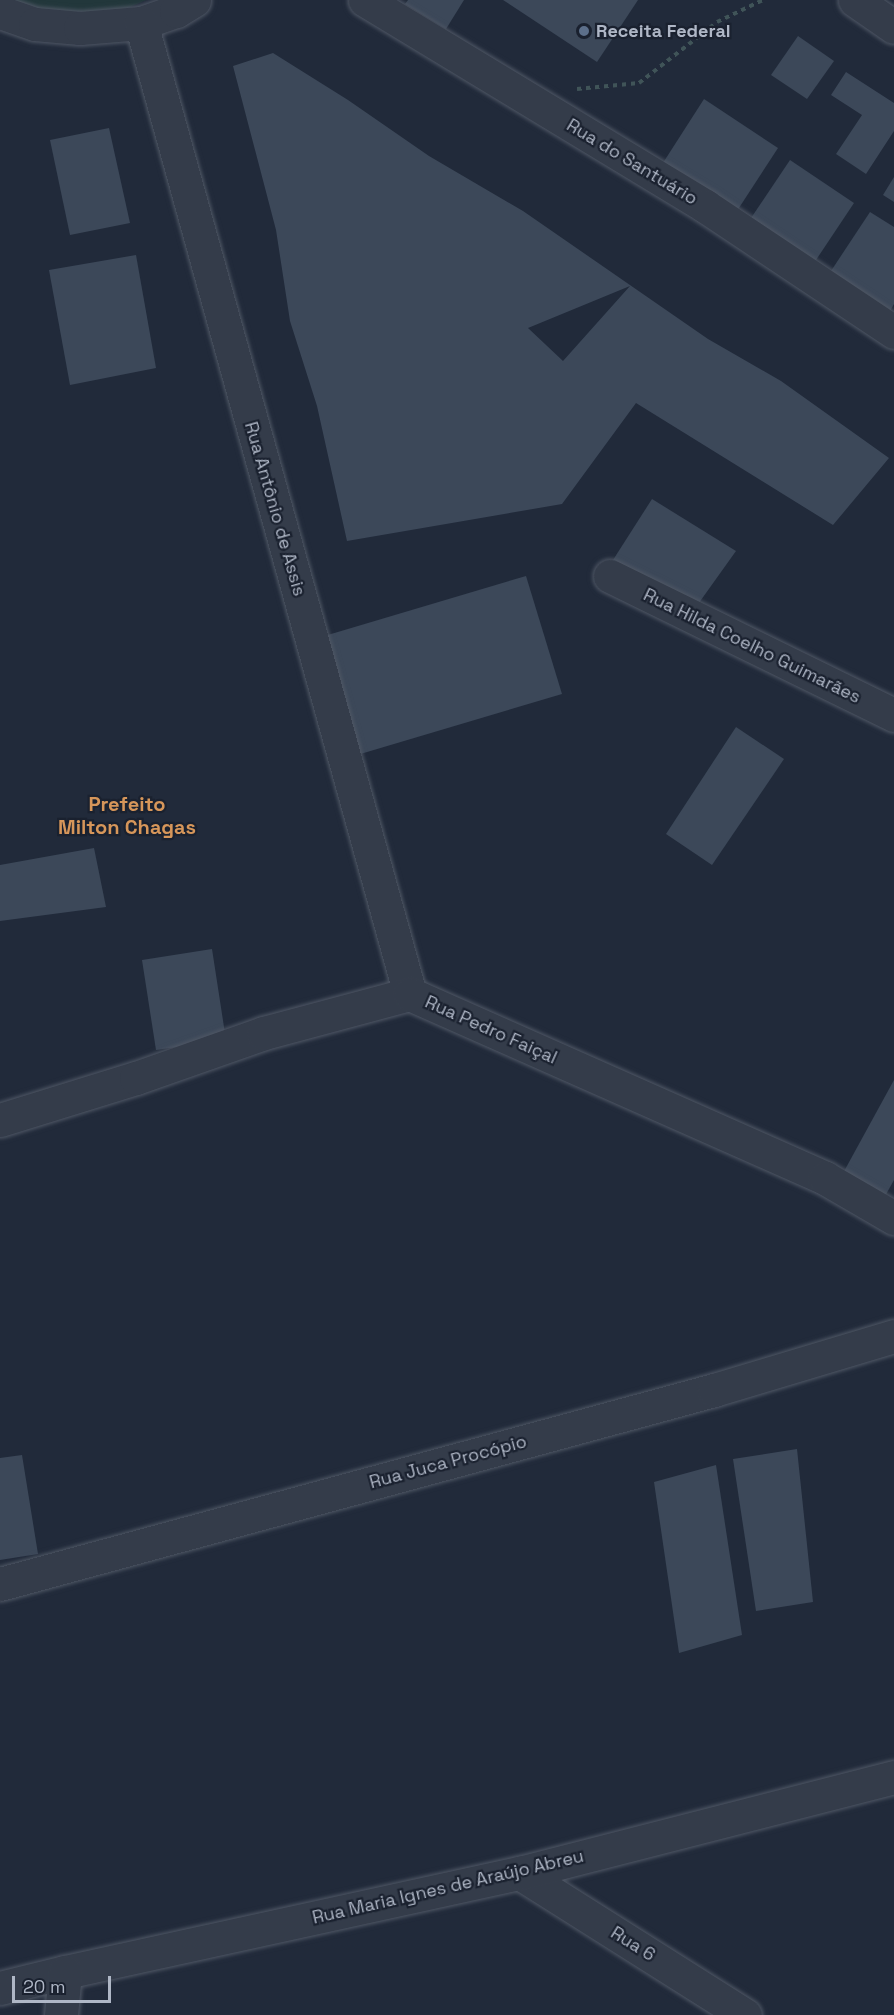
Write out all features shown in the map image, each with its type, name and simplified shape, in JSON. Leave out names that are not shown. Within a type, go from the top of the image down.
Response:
[{"type":"street","points":[[0,12],[35,24],[80,28],[141,23],[176,11],[194,0]]},
{"type":"street","name":"Rua do Santuário","points":[[365,0],[705,206],[894,332]]},
{"type":"street","points":[[855,0],[894,27]]},
{"type":"street","name":"Rua Antônio de Assis","points":[[141,23],[410,994]]},
{"type":"street","name":"Rua Hilda Coelho Guimarães","points":[[610,576],[894,716]]},
{"type":"street","name":"Rua Pedro Faiçal","points":[[0,1120],[136,1078],[264,1033],[410,994],[825,1178],[894,1218]]},
{"type":"street","name":"Rua Juca Procópio","points":[[0,1584],[714,1390],[894,1336]]},
{"type":"street","name":"Rua Maria Ignes de Araújo Abreu","points":[[0,1988],[64,1972],[520,1873],[894,1778]]},
{"type":"street","name":"Rua 6","points":[[520,1873],[745,2015]]},
{"type":"street","points":[[60,2015],[64,1972]]},
{"type":"path","points":[[521,94],[639,83],[717,22],[763,0]]},
{"type":"green space","points":[[3,0],[146,0],[121,11],[91,18],[23,10]]},
{"type":"building","points":[[408,0],[464,0],[446,29],[405,4]]},
{"type":"building","name":"Receita Federal","points":[[503,0],[638,0],[597,62]]},
{"type":"building","points":[[798,36],[834,61],[807,99],[771,75]]},
{"type":"building","points":[[273,53],[348,100],[429,156],[523,211],[708,339],[781,381],[889,458],[833,525],[636,403],[562,504],[347,541],[317,406],[290,321],[276,230],[233,66]],"holes":[[[630,286],[563,361],[528,328]]]},
{"type":"building","points":[[846,72],[894,103],[894,131],[866,174],[836,154],[862,115],[831,95]]},
{"type":"building","points":[[704,99],[778,148],[735,214],[661,166]]},
{"type":"building","points":[[109,128],[130,223],[70,235],[50,140]]},
{"type":"building","points":[[790,160],[854,203],[814,263],[749,221]]},
{"type":"building","points":[[894,177],[894,202],[883,195]]},
{"type":"building","points":[[870,212],[894,227],[894,304],[889,313],[829,274]]},
{"type":"building","points":[[136,255],[156,368],[70,385],[49,270]]},
{"type":"building","points":[[652,499],[736,551],[696,607],[613,560]]},
{"type":"building","points":[[526,576],[562,694],[357,755],[321,637]]},
{"type":"building","points":[[736,727],[784,759],[712,865],[666,834]]},
{"type":"building","points":[[94,848],[106,907],[0,921],[0,865]]},
{"type":"building","points":[[212,949],[226,1040],[156,1050],[142,960]]},
{"type":"building","points":[[894,1080],[894,1180],[884,1198],[842,1175]]},
{"type":"building","points":[[797,1449],[813,1602],[756,1611],[733,1459]]},
{"type":"building","points":[[22,1455],[38,1554],[0,1560],[0,1458]]},
{"type":"building","points":[[716,1465],[742,1635],[679,1653],[654,1482]]},
{"type":"place","name":"Receita Federal","points":[[584,31]]},
{"type":"district","name":"Prefeito Milton Chagas","points":[[127,816]]}]
